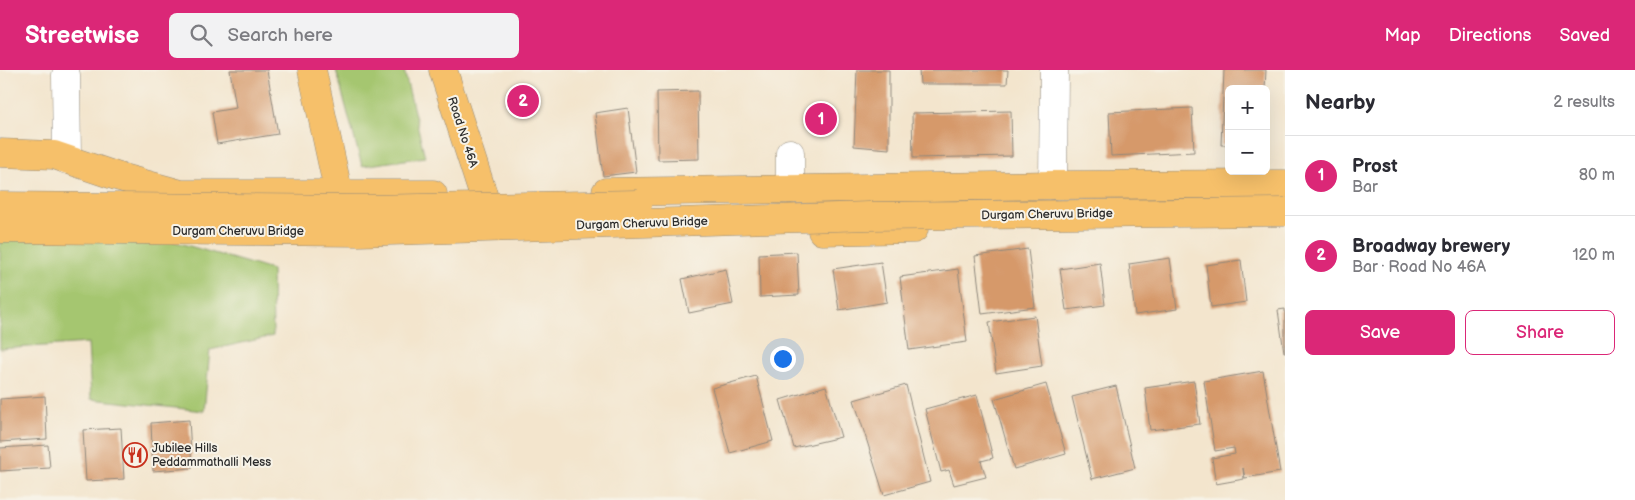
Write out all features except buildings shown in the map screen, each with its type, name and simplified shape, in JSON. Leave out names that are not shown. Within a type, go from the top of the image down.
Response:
[{"type":"main road","points":[[312,70],[339,195]]},
{"type":"main road","name":"Road No 46A","points":[[443,70],[483,194]]},
{"type":"main road","points":[[0,153],[54,155],[116,176],[181,194],[483,194],[1053,185],[1281,188],[1281,218],[386,241],[0,238]]},
{"type":"main road","name":"Durgam Cheruvu Bridge","points":[[0,206],[366,209],[1281,188]]},
{"type":"main road","name":"Durgam Cheruvu Bridge","points":[[0,229],[360,232],[869,216],[1281,218]]},
{"type":"street","points":[[1053,185],[1054,70]]},
{"type":"street","points":[[66,75],[67,160]]},
{"type":"street","points":[[790,153],[790,189]]},
{"type":"green space","points":[[336,70],[404,70],[425,157],[362,166]]},
{"type":"green space","points":[[52,206],[272,270],[273,336],[210,350],[204,411],[91,399],[88,343],[0,349],[0,210]]},
{"type":"place","name":"Broadway brewery","points":[[523,101]]},
{"type":"place","name":"Prost","points":[[821,119]]},
{"type":"place","name":"Jubilee Hills Peddammathalli Mess","points":[[135,455]]}]
